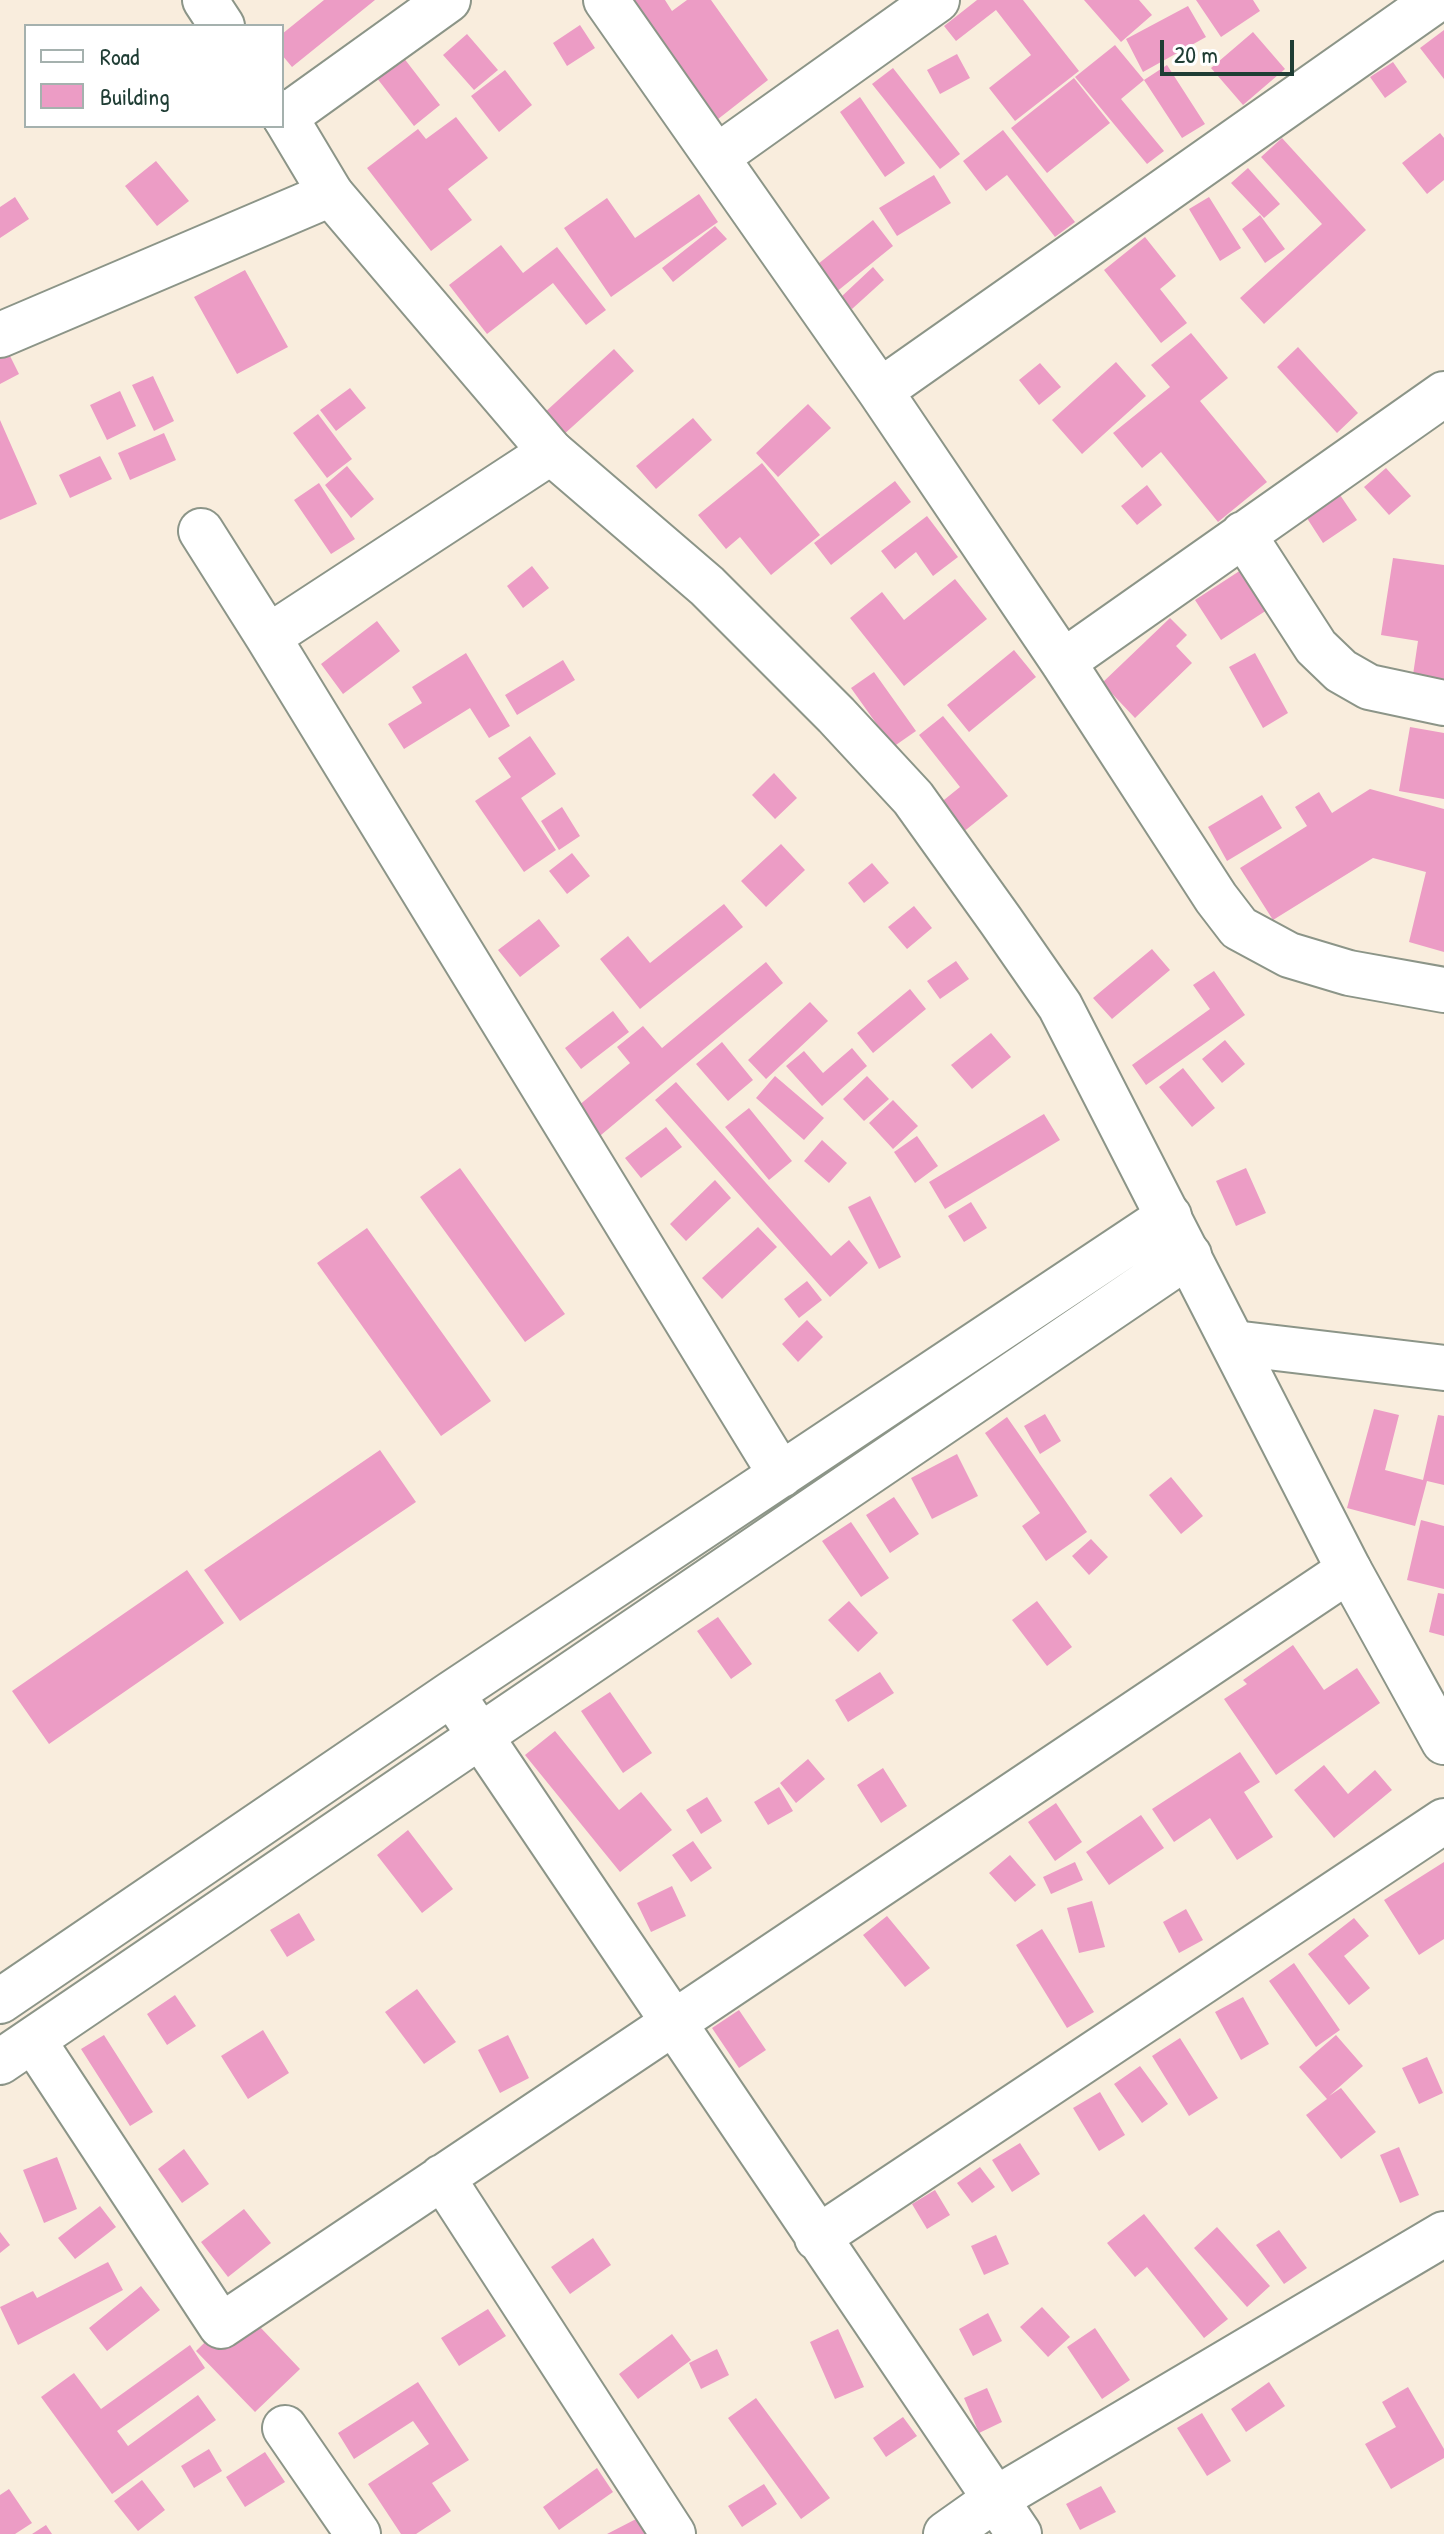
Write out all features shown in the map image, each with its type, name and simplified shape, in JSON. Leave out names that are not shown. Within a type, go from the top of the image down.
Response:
[{"type":"street","points":[[205,0],[221,24]]},
{"type":"street","points":[[448,0],[284,115],[331,194],[551,452],[707,586],[836,715],[913,798],[1060,1006],[1349,1570],[1444,1742]]},
{"type":"street","points":[[606,0],[880,391],[1063,662],[1216,898],[1239,928],[1289,955],[1349,973],[1444,990]]},
{"type":"street","points":[[718,156],[937,0]]},
{"type":"street","points":[[880,391],[1436,0]]},
{"type":"street","points":[[0,335],[331,194]]},
{"type":"street","points":[[1063,662],[1444,394]]},
{"type":"street","points":[[268,637],[551,452]]},
{"type":"street","points":[[201,531],[781,1475]]},
{"type":"street","points":[[1243,534],[1316,647],[1341,671],[1369,687],[1444,703]]},
{"type":"street","points":[[0,2001],[451,1694],[1169,1216]]},
{"type":"street","points":[[1189,1255],[16,2051],[221,2326],[1349,1570]]},
{"type":"street","points":[[1234,1343],[1444,1368]]},
{"type":"street","points":[[451,1694],[1007,2517]]},
{"type":"street","points":[[817,2238],[1444,1821]]},
{"type":"street","points":[[442,2177],[673,2534]]},
{"type":"street","points":[[946,2534],[1007,2517],[1444,2234]]},
{"type":"street","points":[[285,2428],[358,2534]]},
{"type":"building","points":[[324,0],[375,0],[292,67],[284,57],[284,32]]},
{"type":"building","points":[[626,0],[665,0],[672,11],[687,0],[711,0],[768,80],[713,123]]},
{"type":"building","points":[[977,0],[1023,0],[1079,71],[1015,121],[989,88],[1031,55],[996,10],[956,41],[944,26]]},
{"type":"building","points":[[1084,0],[1139,0],[1152,15],[1121,42]]},
{"type":"building","points":[[1196,0],[1253,0],[1260,11],[1221,37]]},
{"type":"building","points":[[1188,6],[1206,37],[1143,72],[1126,39]]},
{"type":"building","points":[[580,25],[595,48],[567,66],[553,43]]},
{"type":"building","points":[[1444,30],[1444,79],[1420,48]]},
{"type":"building","points":[[1253,32],[1285,69],[1243,105],[1211,68]]},
{"type":"building","points":[[467,34],[498,70],[474,90],[443,55]]},
{"type":"building","points":[[1115,45],[1144,80],[1121,99],[1164,151],[1147,164],[1075,77]]},
{"type":"building","points":[[400,53],[440,105],[414,126],[373,73]]},
{"type":"building","points":[[957,54],[970,78],[940,94],[927,70]]},
{"type":"building","points":[[1393,62],[1407,82],[1385,98],[1370,77]]},
{"type":"building","points":[[1167,65],[1205,124],[1182,138],[1144,80]]},
{"type":"building","points":[[893,68],[960,154],[940,169],[872,84]]},
{"type":"building","points":[[505,70],[532,105],[499,132],[471,96]]},
{"type":"building","points":[[1074,78],[1110,123],[1047,173],[1011,128]]},
{"type":"building","points":[[860,97],[905,163],[885,177],[840,112]]},
{"type":"building","points":[[456,117],[488,158],[448,189],[472,220],[431,251],[367,168],[418,129],[426,139]]},
{"type":"building","points":[[1003,130],[1075,222],[1055,237],[1007,175],[986,191],[963,161]]},
{"type":"building","points":[[1440,133],[1444,138],[1444,180],[1427,194],[1402,163]]},
{"type":"building","points":[[1282,138],[1366,230],[1264,324],[1240,298],[1322,224],[1261,157]]},
{"type":"building","points":[[156,161],[189,201],[157,226],[125,186]]},
{"type":"building","points":[[1248,168],[1280,204],[1264,218],[1231,183]]},
{"type":"building","points":[[934,175],[951,203],[897,236],[879,208]]},
{"type":"building","points":[[699,194],[718,222],[611,297],[564,228],[607,198],[635,238]]},
{"type":"building","points":[[15,197],[29,219],[0,238],[0,207]]},
{"type":"building","points":[[1209,197],[1241,248],[1220,261],[1189,209]]},
{"type":"building","points":[[1260,215],[1285,249],[1265,263],[1242,229]]},
{"type":"building","points":[[873,220],[893,246],[835,293],[813,268]]},
{"type":"building","points":[[715,226],[727,239],[673,282],[662,268]]},
{"type":"building","points":[[1145,237],[1176,276],[1160,289],[1187,323],[1161,343],[1104,270]]},
{"type":"building","points":[[501,245],[523,273],[557,247],[606,310],[586,325],[553,283],[487,334],[449,285]]},
{"type":"building","points":[[873,267],[884,280],[852,309],[841,297]]},
{"type":"building","points":[[245,270],[288,347],[237,374],[194,297]]},
{"type":"building","points":[[1191,333],[1228,378],[1200,401],[1267,482],[1218,522],[1161,452],[1142,468],[1113,433],[1170,387],[1151,365]]},
{"type":"building","points":[[0,341],[19,374],[0,384]]},
{"type":"building","points":[[1298,347],[1358,413],[1337,433],[1277,367]]},
{"type":"building","points":[[614,349],[634,371],[562,436],[543,414]]},
{"type":"building","points":[[1116,362],[1146,396],[1082,454],[1052,420]]},
{"type":"building","points":[[1040,363],[1061,387],[1039,405],[1019,380]]},
{"type":"building","points":[[153,376],[174,421],[154,431],[132,385]]},
{"type":"building","points":[[350,388],[366,408],[336,431],[320,410]]},
{"type":"building","points":[[120,391],[136,426],[107,440],[90,405]]},
{"type":"building","points":[[808,404],[831,428],[778,477],[756,453]]},
{"type":"building","points":[[318,414],[352,459],[327,478],[293,433]]},
{"type":"building","points":[[693,418],[712,440],[656,489],[636,466]]},
{"type":"building","points":[[0,420],[37,504],[0,520]]},
{"type":"building","points":[[164,433],[176,460],[130,480],[118,453]]},
{"type":"building","points":[[100,456],[112,479],[70,498],[59,475]]},
{"type":"building","points":[[762,463],[820,535],[771,575],[740,537],[726,549],[698,515]]},
{"type":"building","points":[[347,466],[374,499],[351,518],[325,485]]},
{"type":"building","points":[[1386,468],[1411,496],[1389,515],[1364,487]]},
{"type":"building","points":[[895,481],[911,502],[831,565],[814,543]]},
{"type":"building","points":[[319,483],[355,539],[331,554],[294,500]]},
{"type":"building","points":[[1147,485],[1162,505],[1137,525],[1121,506]]},
{"type":"building","points":[[1336,489],[1357,520],[1323,543],[1303,512]]},
{"type":"building","points":[[927,516],[958,557],[933,576],[916,552],[895,569],[881,551]]},
{"type":"building","points":[[1393,558],[1444,565],[1444,700],[1410,695],[1418,641],[1381,635]]},
{"type":"building","points":[[532,566],[549,588],[523,608],[507,586]]},
{"type":"building","points":[[1241,570],[1267,610],[1221,640],[1195,600]]},
{"type":"building","points":[[955,579],[987,619],[904,686],[850,618],[882,592],[904,620]]},
{"type":"building","points":[[1170,618],[1187,635],[1176,646],[1192,663],[1135,718],[1102,683]]},
{"type":"building","points":[[377,621],[400,651],[343,694],[321,664]]},
{"type":"building","points":[[1014,650],[1036,677],[969,732],[947,705]]},
{"type":"building","points":[[466,653],[510,726],[489,738],[470,708],[404,749],[388,724],[422,703],[412,687]]},
{"type":"building","points":[[1255,653],[1288,713],[1263,728],[1229,667]]},
{"type":"building","points":[[563,660],[575,680],[517,715],[505,695]]},
{"type":"building","points":[[874,672],[916,731],[893,747],[851,688]]},
{"type":"building","points":[[943,716],[1008,796],[962,833],[939,804],[960,787],[919,735]]},
{"type":"building","points":[[1410,727],[1444,733],[1444,799],[1399,791]]},
{"type":"building","points":[[530,736],[556,774],[521,798],[556,850],[524,872],[475,801],[511,777],[498,758]]},
{"type":"building","points":[[774,773],[797,798],[775,819],[752,795]]},
{"type":"building","points":[[1370,789],[1444,809],[1444,952],[1409,942],[1426,872],[1373,858],[1273,920],[1240,868],[1307,826],[1295,807],[1319,792],[1332,813]]},
{"type":"building","points":[[1262,795],[1282,828],[1227,861],[1208,827]]},
{"type":"building","points":[[562,807],[580,836],[559,850],[541,821]]},
{"type":"building","points":[[781,844],[805,870],[766,907],[741,881]]},
{"type":"building","points":[[572,853],[590,876],[567,894],[549,871]]},
{"type":"building","points":[[872,863],[889,883],[864,903],[848,883]]},
{"type":"building","points":[[724,904],[743,927],[640,1009],[600,959],[628,936],[650,963]]},
{"type":"building","points":[[914,906],[932,928],[907,949],[888,927]]},
{"type":"building","points":[[539,919],[560,946],[520,977],[498,950]]},
{"type":"building","points":[[1152,949],[1170,970],[1112,1019],[1093,998]]},
{"type":"building","points":[[956,961],[969,979],[940,999],[927,981]]},
{"type":"building","points":[[766,962],[783,983],[595,1140],[572,1111],[630,1063],[617,1047],[643,1026],[662,1048]]},
{"type":"building","points":[[1214,971],[1245,1015],[1146,1085],[1132,1065],[1210,1009],[1193,985]]},
{"type":"building","points":[[910,989],[926,1009],[873,1053],[857,1033]]},
{"type":"building","points":[[810,1002],[828,1021],[766,1079],[748,1060]]},
{"type":"building","points":[[613,1011],[629,1032],[581,1069],[565,1048]]},
{"type":"building","points":[[991,1033],[1011,1057],[972,1089],[951,1065]]},
{"type":"building","points":[[1225,1040],[1245,1064],[1222,1083],[1202,1059]]},
{"type":"building","points":[[722,1042],[753,1080],[728,1101],[696,1064]]},
{"type":"building","points":[[852,1048],[867,1066],[822,1106],[786,1066],[804,1051],[823,1073]]},
{"type":"building","points":[[1183,1068],[1215,1108],[1192,1127],[1159,1087]]},
{"type":"building","points":[[775,1076],[824,1118],[804,1140],[756,1098]]},
{"type":"building","points":[[867,1076],[889,1099],[864,1121],[843,1099]]},
{"type":"building","points":[[676,1082],[831,1256],[849,1240],[868,1263],[830,1297],[655,1100]]},
{"type":"building","points":[[893,1100],[918,1126],[893,1149],[869,1123]]},
{"type":"building","points":[[749,1108],[792,1161],[769,1180],[725,1127]]},
{"type":"building","points":[[1044,1114],[1060,1140],[945,1209],[929,1182]]},
{"type":"building","points":[[666,1127],[682,1147],[641,1178],[625,1158]]},
{"type":"building","points":[[917,1136],[938,1166],[915,1183],[894,1152]]},
{"type":"building","points":[[822,1140],[847,1163],[829,1183],[804,1161]]},
{"type":"building","points":[[460,1168],[565,1314],[525,1342],[420,1197]]},
{"type":"building","points":[[1246,1168],[1266,1213],[1236,1226],[1216,1181]]},
{"type":"building","points":[[715,1180],[731,1198],[686,1241],[670,1224]]},
{"type":"building","points":[[870,1196],[901,1257],[879,1269],[848,1207]]},
{"type":"building","points":[[971,1202],[987,1228],[964,1242],[948,1216]]},
{"type":"building","points":[[758,1227],[777,1247],[722,1299],[702,1278]]},
{"type":"building","points":[[367,1228],[491,1401],[441,1436],[317,1263]]},
{"type":"building","points":[[807,1281],[822,1300],[799,1318],[784,1299]]},
{"type":"building","points":[[807,1320],[823,1337],[798,1362],[782,1344]]},
{"type":"building","points":[[1374,1409],[1399,1415],[1385,1470],[1423,1480],[1438,1415],[1444,1416],[1444,1485],[1427,1481],[1415,1526],[1347,1508]]},
{"type":"building","points":[[1045,1414],[1061,1441],[1040,1454],[1024,1426]]},
{"type":"building","points":[[1007,1417],[1087,1532],[1046,1561],[1022,1526],[1040,1513],[985,1433]]},
{"type":"building","points":[[380,1450],[416,1502],[240,1621],[204,1570]]},
{"type":"building","points":[[957,1454],[978,1496],[932,1519],[911,1478]]},
{"type":"building","points":[[1171,1477],[1203,1516],[1181,1534],[1149,1495]]},
{"type":"building","points":[[894,1497],[919,1534],[890,1553],[866,1515]]},
{"type":"building","points":[[1421,1520],[1444,1526],[1444,1589],[1407,1580]]},
{"type":"building","points":[[851,1522],[889,1578],[861,1597],[822,1541]]},
{"type":"building","points":[[1091,1539],[1108,1557],[1089,1575],[1072,1556]]},
{"type":"building","points":[[187,1570],[224,1623],[49,1744],[12,1691]]},
{"type":"building","points":[[1438,1593],[1444,1594],[1444,1636],[1429,1632]]},
{"type":"building","points":[[849,1601],[878,1633],[858,1652],[828,1620]]},
{"type":"building","points":[[1037,1601],[1072,1647],[1047,1666],[1012,1620]]},
{"type":"building","points":[[718,1617],[752,1664],[731,1679],[697,1631]]},
{"type":"building","points":[[1293,1645],[1324,1690],[1357,1668],[1380,1703],[1276,1775],[1224,1699],[1247,1684],[1243,1680]]},
{"type":"building","points":[[880,1672],[894,1693],[848,1722],[835,1700]]},
{"type":"building","points":[[610,1692],[652,1753],[623,1773],[581,1711]]},
{"type":"building","points":[[555,1731],[619,1810],[641,1792],[672,1830],[620,1872],[525,1755]]},
{"type":"building","points":[[1240,1752],[1260,1782],[1244,1792],[1273,1837],[1237,1860],[1210,1818],[1174,1842],[1152,1809]]},
{"type":"building","points":[[808,1759],[825,1779],[796,1803],[780,1783]]},
{"type":"building","points":[[1324,1765],[1348,1794],[1375,1770],[1392,1790],[1334,1838],[1294,1790]]},
{"type":"building","points":[[883,1768],[907,1806],[881,1823],[857,1785]]},
{"type":"building","points":[[779,1787],[793,1811],[768,1825],[754,1802]]},
{"type":"building","points":[[707,1797],[722,1821],[701,1834],[686,1810]]},
{"type":"building","points":[[1056,1803],[1082,1842],[1055,1861],[1028,1822]]},
{"type":"building","points":[[1141,1815],[1164,1848],[1109,1885],[1086,1852]]},
{"type":"building","points":[[408,1830],[453,1889],[422,1913],[377,1855]]},
{"type":"building","points":[[693,1841],[712,1868],[691,1882],[672,1855]]},
{"type":"building","points":[[1010,1855],[1036,1885],[1015,1902],[989,1873]]},
{"type":"building","points":[[1075,1862],[1083,1880],[1051,1894],[1043,1877]]},
{"type":"building","points":[[1444,1862],[1444,1939],[1419,1955],[1384,1900]]},
{"type":"building","points":[[672,1886],[686,1916],[651,1932],[637,1903]]},
{"type":"building","points":[[1092,1901],[1105,1947],[1079,1953],[1067,1908]]},
{"type":"building","points":[[1186,1909],[1203,1940],[1179,1953],[1163,1922]]},
{"type":"building","points":[[299,1913],[315,1940],[287,1957],[270,1930]]},
{"type":"building","points":[[887,1916],[930,1968],[905,1987],[863,1935]]},
{"type":"building","points":[[1354,1918],[1369,1936],[1344,1956],[1370,1988],[1349,2005],[1308,1954]]},
{"type":"building","points":[[1042,1929],[1094,2012],[1067,2028],[1016,1945]]},
{"type":"building","points":[[1294,1963],[1340,2030],[1316,2047],[1269,1981]]},
{"type":"building","points":[[417,1989],[456,2042],[424,2064],[385,2012]]},
{"type":"building","points":[[175,1995],[196,2026],[167,2045],[147,2014]]},
{"type":"building","points":[[1243,1997],[1269,2044],[1241,2060],[1215,2012]]},
{"type":"building","points":[[739,2010],[766,2050],[739,2068],[712,2028]]},
{"type":"building","points":[[263,2030],[289,2073],[248,2099],[221,2056]]},
{"type":"building","points":[[104,2035],[153,2112],[130,2126],[81,2049]]},
{"type":"building","points":[[508,2035],[529,2078],[500,2093],[478,2050]]},
{"type":"building","points":[[1336,2035],[1363,2066],[1329,2096],[1341,2088],[1376,2132],[1341,2159],[1306,2115],[1327,2099],[1299,2067]]},
{"type":"building","points":[[1180,2038],[1218,2098],[1189,2116],[1152,2056]]},
{"type":"building","points":[[1427,2057],[1443,2093],[1419,2104],[1402,2068]]},
{"type":"building","points":[[1140,2066],[1168,2104],[1142,2123],[1114,2084]]},
{"type":"building","points":[[1100,2092],[1125,2135],[1099,2151],[1073,2108]]},
{"type":"building","points":[[1020,2143],[1040,2174],[1012,2192],[992,2160]]},
{"type":"building","points":[[1399,2147],[1419,2195],[1400,2203],[1380,2155]]},
{"type":"building","points":[[184,2149],[209,2184],[182,2203],[158,2169]]},
{"type":"building","points":[[57,2157],[77,2209],[44,2223],[23,2170]]},
{"type":"building","points":[[980,2167],[995,2187],[972,2203],[957,2183]]},
{"type":"building","points":[[935,2190],[950,2215],[927,2229],[912,2204]]},
{"type":"building","points":[[100,2206],[116,2227],[75,2259],[58,2238]]},
{"type":"building","points":[[244,2209],[271,2243],[228,2277],[201,2242]]},
{"type":"building","points":[[1144,2214],[1228,2319],[1204,2338],[1147,2267],[1135,2277],[1107,2243]]},
{"type":"building","points":[[1217,2227],[1270,2286],[1247,2307],[1194,2248]]},
{"type":"building","points":[[1279,2230],[1307,2268],[1284,2284],[1256,2245]]},
{"type":"building","points":[[0,2232],[10,2245],[0,2253]]},
{"type":"building","points":[[996,2235],[1009,2264],[984,2275],[971,2246]]},
{"type":"building","points":[[593,2238],[611,2265],[570,2294],[551,2267]]},
{"type":"building","points":[[108,2262],[123,2290],[18,2345],[0,2307],[33,2291],[37,2298]]},
{"type":"building","points":[[141,2286],[160,2310],[107,2351],[89,2328]]},
{"type":"building","points":[[241,2307],[300,2369],[255,2412],[196,2351]]},
{"type":"building","points":[[1042,2307],[1070,2337],[1048,2357],[1020,2327]]},
{"type":"building","points":[[488,2309],[506,2336],[459,2366],[441,2338]]},
{"type":"building","points":[[988,2313],[1002,2341],[973,2356],[959,2329]]},
{"type":"building","points":[[1095,2328],[1130,2380],[1102,2399],[1067,2347]]},
{"type":"building","points":[[838,2329],[864,2387],[835,2399],[810,2342]]},
{"type":"building","points":[[672,2334],[691,2360],[638,2399],[619,2374]]},
{"type":"building","points":[[190,2345],[205,2368],[117,2431],[128,2446],[198,2395],[216,2420],[112,2494],[41,2397],[74,2373],[101,2409]]},
{"type":"building","points":[[717,2349],[729,2375],[701,2389],[689,2363]]},
{"type":"building","points":[[418,2382],[469,2460],[432,2483],[451,2511],[416,2534],[401,2534],[368,2484],[429,2444],[413,2421],[354,2459],[338,2433]]},
{"type":"building","points":[[1269,2382],[1285,2406],[1246,2432],[1231,2409]]},
{"type":"building","points":[[1408,2387],[1444,2449],[1444,2458],[1391,2489],[1365,2444],[1396,2427],[1382,2402]]},
{"type":"building","points":[[987,2388],[1002,2422],[979,2433],[964,2398]]},
{"type":"building","points":[[756,2398],[830,2498],[801,2519],[728,2418]]},
{"type":"building","points":[[1202,2413],[1231,2461],[1207,2476],[1177,2428]]},
{"type":"building","points":[[903,2417],[917,2436],[886,2457],[873,2438]]},
{"type":"building","points":[[209,2449],[222,2471],[194,2488],[181,2466]]},
{"type":"building","points":[[265,2452],[285,2482],[245,2507],[226,2477]]},
{"type":"building","points":[[597,2468],[613,2492],[559,2530],[543,2507]]},
{"type":"building","points":[[142,2480],[165,2510],[138,2531],[114,2501]]},
{"type":"building","points":[[764,2484],[777,2504],[742,2527],[728,2506]]},
{"type":"building","points":[[1101,2486],[1116,2512],[1080,2530],[1066,2504]]},
{"type":"building","points":[[9,2489],[32,2523],[15,2534],[0,2534],[0,2495]]},
{"type":"building","points":[[638,2518],[646,2534],[607,2534]]},
{"type":"building","points":[[46,2525],[52,2534],[32,2534]]}]
